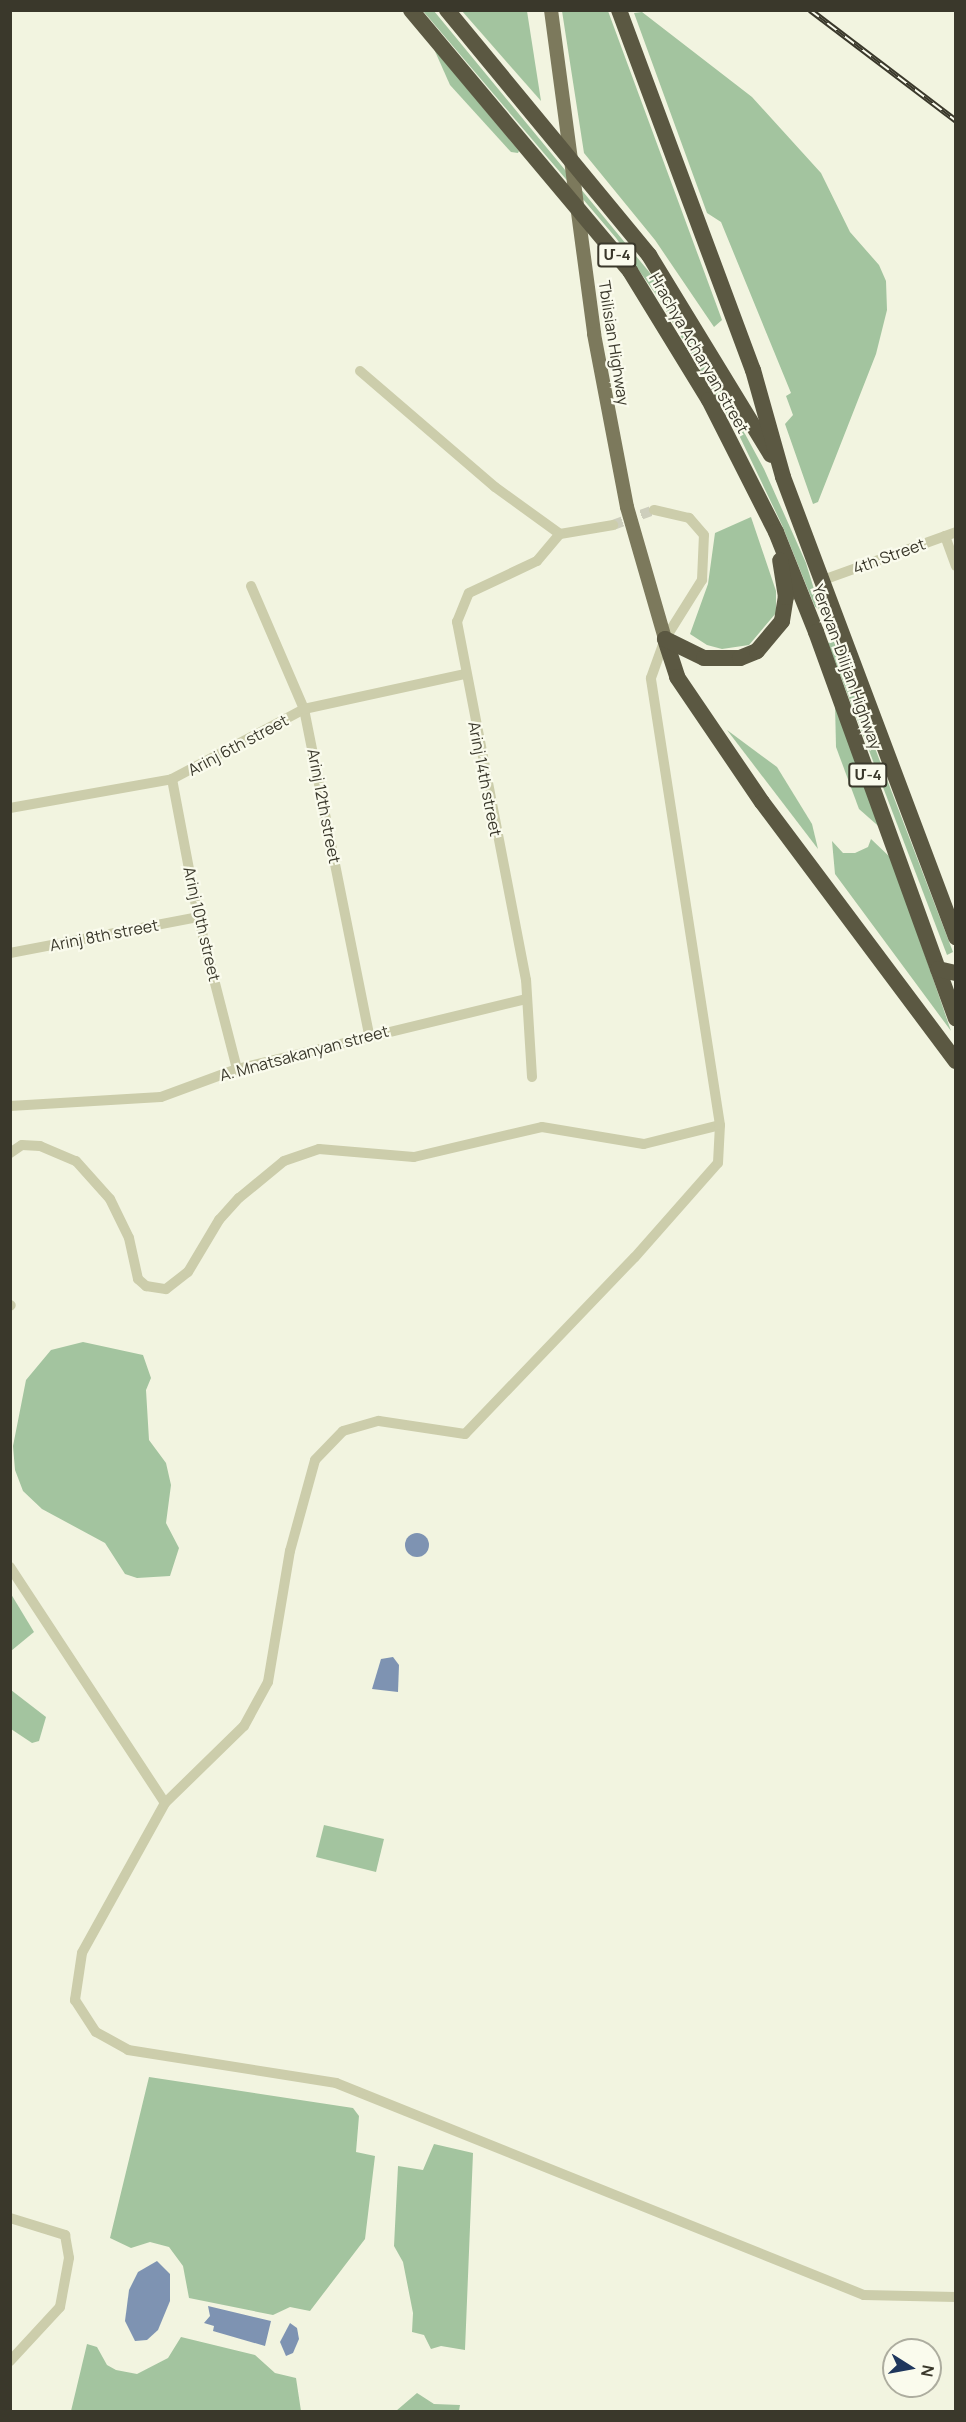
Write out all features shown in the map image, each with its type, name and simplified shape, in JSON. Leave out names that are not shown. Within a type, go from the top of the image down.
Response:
[{"type":"highway","name":"Hrachya Acharyan street","points":[[411,10],[630,271],[710,400],[776,532]]},
{"type":"highway","name":"Hrachya Acharyan street","points":[[447,10],[649,255],[716,359],[783,477]]},
{"type":"highway","points":[[619,10],[753,370],[783,477]]},
{"type":"highway","name":"Yerevan-Dilijan Highway","points":[[783,477],[956,938]]},
{"type":"highway","name":"Yerevan-Dilijan Highway","points":[[776,532],[816,632],[956,1018]]},
{"type":"highway","points":[[665,639],[704,658],[721,660],[740,658],[770,641],[782,621],[786,597],[776,532]]},
{"type":"highway","points":[[816,632],[824,620],[840,625]]},
{"type":"highway","points":[[665,639],[677,677],[762,802],[956,1061]]},
{"type":"highway","points":[[938,969],[956,973]]},
{"type":"main road","name":"Tbilisian Highway","points":[[551,10],[594,334],[627,507],[653,608],[665,639]]},
{"type":"street","points":[[360,371],[495,487],[560,534],[613,525]]},
{"type":"street","points":[[654,510],[675,512],[689,518],[704,535],[706,559],[687,609],[665,639],[651,678],[720,1125],[718,1163],[465,1434],[379,1421],[343,1431],[315,1460],[290,1551],[268,1682],[244,1726],[165,1803],[82,1953],[75,2000],[96,2031],[128,2050],[336,2083],[864,2295],[956,2297]]},
{"type":"street","name":"Arinj 14th street","points":[[531,1077],[526,999],[464,674],[458,622],[469,592],[537,561],[560,534]]},
{"type":"street","points":[[950,534],[956,566]]},
{"type":"street","name":"4th Street","points":[[823,580],[950,534]]},
{"type":"street","name":"Arinj 12th street","points":[[251,586],[304,709],[369,1035]]},
{"type":"street","name":"Arinj 6th street","points":[[10,808],[172,779],[304,709],[464,674]]},
{"type":"street","name":"Arinj 10th street","points":[[172,779],[198,917],[237,1069]]},
{"type":"street","name":"Arinj 8th street","points":[[10,953],[198,917]]},
{"type":"street","name":"A. Mnatsakanyan street","points":[[10,1106],[161,1096],[237,1069],[369,1035],[526,999]]},
{"type":"street","points":[[10,1153],[22,1145],[40,1146],[76,1161],[110,1199],[129,1238],[138,1280],[146,1286],[166,1288],[188,1272],[219,1220],[239,1198],[284,1161],[319,1149],[414,1157],[542,1127],[644,1144],[720,1125]]},
{"type":"street","points":[[10,1567],[165,1803]]},
{"type":"street","points":[[10,2218],[65,2235],[69,2258],[60,2307],[10,2361]]},
{"type":"green space","points":[[423,11],[434,11],[650,273],[705,360],[764,469],[806,563],[820,609],[815,607],[782,525],[738,433],[657,296],[616,238]]},
{"type":"green space","points":[[462,11],[527,11],[541,101]]},
{"type":"green space","points":[[562,11],[608,11],[722,320],[714,327],[655,240],[584,153]]},
{"type":"green space","points":[[642,12],[752,97],[821,173],[850,232],[879,265],[886,281],[887,310],[876,354],[818,502],[813,504],[785,424],[793,415],[786,396],[791,393],[721,222],[707,213],[634,13]]},
{"type":"green space","points":[[434,49],[519,151],[518,153],[511,152],[450,85]]},
{"type":"green space","points":[[751,517],[776,591],[776,613],[749,645],[722,649],[707,645],[690,634],[708,584],[715,533]]},
{"type":"green space","points":[[834,641],[953,952],[947,955],[828,643]]},
{"type":"green space","points":[[835,704],[884,831],[859,809],[836,747]]},
{"type":"green space","points":[[727,730],[777,767],[812,824],[818,849]]},
{"type":"green space","points":[[871,839],[892,859],[951,1031],[835,874],[832,841],[843,853],[855,853],[868,847]]},
{"type":"green space","points":[[83,1342],[143,1355],[151,1378],[146,1390],[149,1440],[166,1463],[171,1485],[166,1523],[179,1548],[170,1576],[137,1578],[125,1574],[105,1543],[42,1509],[23,1491],[15,1470],[13,1446],[26,1380],[51,1350]]},
{"type":"green space","points":[[11,1594],[34,1632],[10,1651]]},
{"type":"green space","points":[[11,1690],[46,1717],[39,1741],[32,1743],[11,1729]]},
{"type":"green space","points":[[324,1825],[384,1839],[376,1872],[316,1857]]},
{"type":"green space","points":[[149,2077],[353,2108],[359,2116],[356,2152],[375,2156],[365,2239],[310,2311],[290,2307],[273,2315],[189,2298],[183,2266],[169,2247],[150,2242],[131,2248],[110,2238]]},
{"type":"green space","points":[[434,2144],[473,2153],[465,2350],[441,2346],[431,2349],[424,2335],[412,2332],[413,2313],[403,2262],[394,2246],[398,2166],[423,2170]]},
{"type":"green space","points":[[181,2337],[255,2355],[275,2373],[296,2378],[301,2411],[71,2411],[87,2344],[97,2347],[107,2365],[116,2370],[137,2374],[168,2358]]},
{"type":"green space","points":[[417,2393],[434,2404],[460,2405],[459,2411],[396,2411]]},
{"type":"water","points":[[417,1533],[425,1537],[429,1545],[425,1553],[417,1557],[409,1553],[405,1545],[409,1537]]},
{"type":"water","points":[[393,1657],[399,1665],[398,1692],[372,1689],[381,1659]]},
{"type":"water","points":[[157,2261],[170,2274],[170,2301],[158,2330],[147,2340],[135,2341],[125,2321],[129,2290],[138,2272]]},
{"type":"water","points":[[208,2306],[271,2321],[265,2346],[213,2331],[214,2326],[204,2323],[210,2316]]},
{"type":"water","points":[[290,2323],[297,2328],[299,2339],[293,2353],[286,2356],[280,2342]]},
{"type":"tunnel","points":[[613,525],[654,510]]},
{"type":"railway","points":[[810,10],[956,121]]}]
